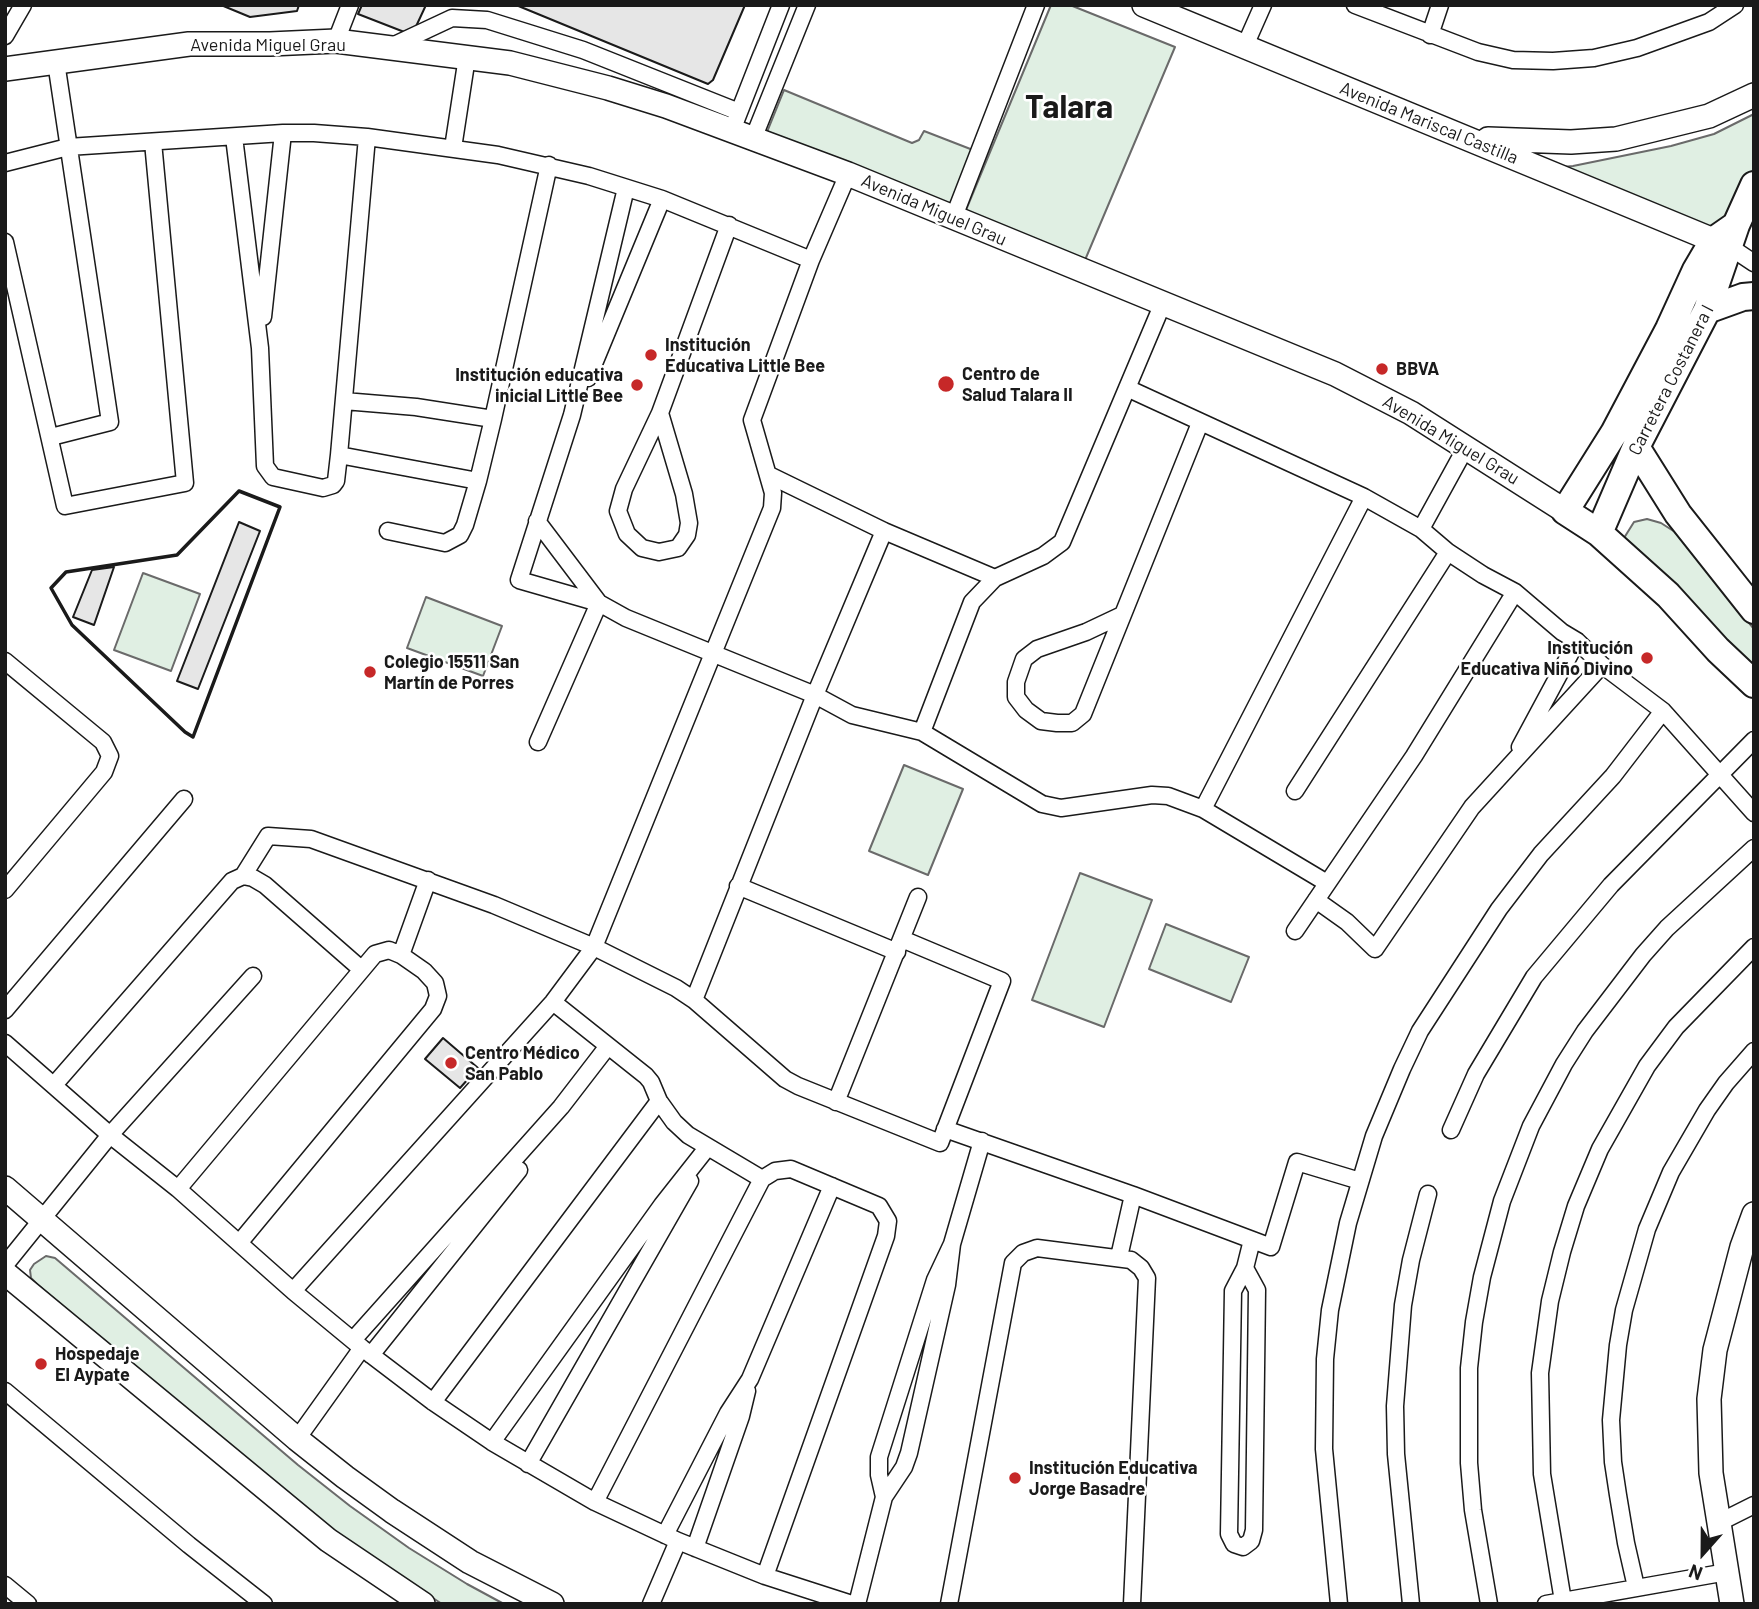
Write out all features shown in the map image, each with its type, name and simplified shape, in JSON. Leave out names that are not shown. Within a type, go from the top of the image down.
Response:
[{"type":"main road","name":"Avenida Mariscal Castilla","points":[[1144,5],[1468,138],[1727,238]]},
{"type":"main road","name":"Avenida Miguel Grau","points":[[5,69],[189,44],[336,41],[510,63],[741,127],[953,219],[1335,374],[1411,414],[1599,533],[1668,595],[1718,650],[1754,684]]},
{"type":"main road","points":[[1468,138],[1571,142],[1616,139],[1709,116],[1754,95]]},
{"type":"main road","name":"Carretera Costanera I","points":[[1599,533],[1636,447],[1707,310],[1727,238],[1754,186]]},
{"type":"main road","name":"Carretera Costanera I","points":[[1565,510],[1614,433],[1670,328],[1696,270],[1727,238]]},
{"type":"main road","points":[[1707,310],[1743,297],[1754,296]]},
{"type":"main road","points":[[1636,447],[1678,514],[1754,610]]},
{"type":"main road","points":[[5,1188],[297,1439],[392,1511],[434,1539],[503,1580],[552,1604]]},
{"type":"main road","points":[[1732,1604],[1711,1473],[1709,1399],[1715,1350],[1742,1247],[1754,1214]]},
{"type":"main road","points":[[5,1273],[328,1540],[423,1604]]},
{"type":"street","points":[[5,36],[23,5]]},
{"type":"street","points":[[336,41],[350,5]]},
{"type":"street","points":[[741,127],[781,5]]},
{"type":"street","points":[[741,127],[807,5]]},
{"type":"street","points":[[953,219],[1036,5]]},
{"type":"street","points":[[1244,48],[1263,5]]},
{"type":"street","points":[[1355,5],[1430,36],[1478,52],[1513,60],[1553,61],[1594,58],[1637,48],[1709,22],[1735,5]]},
{"type":"street","points":[[1430,36],[1440,5]]},
{"type":"street","points":[[387,49],[452,19],[487,20],[583,50],[741,127]]},
{"type":"street","points":[[453,148],[467,57]]},
{"type":"street","points":[[51,437],[110,422],[56,62]]},
{"type":"street","points":[[5,163],[68,147],[283,134],[314,133],[367,137],[453,148],[549,165],[662,199],[811,260]]},
{"type":"street","points":[[260,348],[283,134]]},
{"type":"street","points":[[234,136],[260,348],[267,471],[278,478],[316,487],[328,487],[336,481],[367,137]]},
{"type":"street","points":[[5,242],[65,506],[185,483],[153,142]]},
{"type":"street","points":[[388,531],[445,544],[460,535],[465,525],[493,419],[549,165]]},
{"type":"street","points":[[293,1291],[552,1002],[594,947],[772,508],[773,493],[769,475],[752,420],[811,260],[848,174]]},
{"type":"street","points":[[572,415],[626,188]]},
{"type":"street","points":[[662,199],[572,415],[519,580],[599,603],[626,618],[815,695],[852,715],[922,732],[1042,804],[1061,808],[1152,795],[1168,796],[1203,809],[1327,883]]},
{"type":"street","points":[[660,413],[684,494],[689,523],[687,535],[678,548],[659,552],[642,548],[627,534],[618,511],[624,489],[660,413],[729,225]]},
{"type":"street","points":[[246,231],[273,229]]},
{"type":"street","points":[[1727,238],[1754,262]]},
{"type":"street","points":[[922,732],[972,602],[995,578],[1043,556],[1062,542],[1163,303]]},
{"type":"street","points":[[1127,388],[1364,497],[1420,529],[1483,575],[1516,592],[1562,632],[1577,641],[1602,665],[1663,711],[1754,813]]},
{"type":"street","points":[[344,401],[416,407],[493,419]]},
{"type":"street","points":[[1122,615],[1086,632],[1037,649],[1024,659],[1016,682],[1016,697],[1026,710],[1041,721],[1057,723],[1072,723],[1083,714],[1200,423]]},
{"type":"street","points":[[1420,529],[1465,449]]},
{"type":"street","points":[[339,455],[478,481]]},
{"type":"street","points":[[769,475],[884,531],[995,578]]},
{"type":"street","points":[[1203,809],[1364,497]]},
{"type":"street","points":[[537,521],[599,603]]},
{"type":"street","points":[[694,1000],[815,695],[884,531]]},
{"type":"street","points":[[1295,791],[1448,552]]},
{"type":"street","points":[[1295,931],[1414,756],[1516,592]]},
{"type":"street","points":[[538,742],[599,603]]},
{"type":"street","points":[[1510,766],[1577,641]]},
{"type":"street","points":[[5,661],[103,742],[110,756],[104,772],[5,890]]},
{"type":"street","points":[[1316,900],[1347,922],[1374,949],[1472,807],[1602,665]]},
{"type":"street","points":[[1339,1604],[1325,1461],[1325,1370],[1330,1310],[1348,1223],[1374,1136],[1420,1031],[1463,961],[1541,854],[1614,776],[1663,711]]},
{"type":"street","points":[[1451,1130],[1476,1074],[1534,977],[1611,885],[1754,740]]},
{"type":"street","points":[[5,1010],[184,799]]},
{"type":"street","points":[[54,1085],[232,881],[243,876],[268,836],[311,839],[494,905],[594,947],[650,974],[694,1000],[785,1079],[940,1143],[1002,981],[738,886]]},
{"type":"street","points":[[1489,1604],[1473,1510],[1470,1475],[1469,1368],[1482,1277],[1502,1201],[1516,1161],[1541,1105],[1585,1031],[1667,928],[1754,848]]},
{"type":"street","points":[[243,876],[253,878],[265,886],[361,969]]},
{"type":"street","points":[[401,955],[428,880]]},
{"type":"street","points":[[836,1102],[918,897]]},
{"type":"street","points":[[1727,1572],[1555,1602],[1542,1475],[1540,1373],[1550,1301],[1562,1252],[1576,1206],[1600,1149],[1647,1066],[1676,1027],[1754,947]]},
{"type":"street","points":[[178,1189],[375,954],[389,950],[425,971],[435,983],[438,996],[433,1009],[240,1242]]},
{"type":"street","points":[[5,1265],[110,1135],[253,976]]},
{"type":"street","points":[[552,1002],[646,1076],[652,1082],[659,1101],[681,1129],[707,1148],[762,1179]]},
{"type":"street","points":[[5,1043],[362,1348],[433,1402],[492,1442],[594,1502],[671,1538],[765,1576],[854,1604],[884,1497],[904,1467],[909,1453],[947,1285],[952,1244]]},
{"type":"street","points":[[297,1439],[362,1348],[608,1046]]},
{"type":"street","points":[[1636,1587],[1618,1495],[1611,1420],[1616,1357],[1624,1310],[1647,1229],[1671,1172],[1707,1110],[1754,1051]]},
{"type":"street","points":[[433,1402],[659,1101]]},
{"type":"street","points":[[362,1348],[517,1173],[561,1107]]},
{"type":"street","points":[[946,1129],[1271,1247],[1297,1162],[1360,1181]]},
{"type":"street","points":[[884,1497],[879,1475],[880,1457],[935,1280],[952,1244],[982,1142]]},
{"type":"street","points":[[492,1442],[662,1205],[707,1148]]},
{"type":"street","points":[[528,1464],[676,1208],[707,1148]]},
{"type":"street","points":[[594,1502],[762,1179],[775,1171],[791,1169],[879,1206],[888,1221],[886,1236],[765,1576]]},
{"type":"street","points":[[695,1548],[741,1416],[750,1379],[832,1186]]},
{"type":"street","points":[[1411,1604],[1396,1454],[1395,1406],[1403,1305],[1428,1194]]},
{"type":"street","points":[[1119,1257],[1133,1195]]},
{"type":"street","points":[[1245,1268],[1257,1290],[1254,1530],[1251,1541],[1243,1547],[1234,1544],[1228,1534],[1233,1291],[1245,1268],[1252,1240]]},
{"type":"street","points":[[948,1604],[1013,1263],[1023,1253],[1037,1248],[1131,1260],[1141,1268],[1147,1278],[1132,1604]]},
{"type":"street","points":[[651,1604],[671,1538],[728,1413],[750,1379]]},
{"type":"street","points":[[5,1391],[264,1604]]},
{"type":"street","points":[[1718,1523],[1754,1505]]},
{"type":"street","points":[[5,1585],[28,1604]]},
{"type":"green space","points":[[1051,5],[1070,5],[1175,47],[1077,279],[961,222]]},
{"type":"green space","points":[[784,90],[912,143],[919,140],[924,131],[973,150],[951,202],[943,208],[763,142]]},
{"type":"green space","points":[[1754,114],[1754,177],[1714,233],[1540,169],[1573,166],[1671,146],[1714,134]]},
{"type":"green space","points":[[1647,519],[1661,523],[1675,532],[1754,629],[1754,667],[1625,549],[1624,538],[1634,522]]},
{"type":"green space","points":[[143,573],[200,594],[171,671],[114,650]]},
{"type":"green space","points":[[426,597],[502,626],[483,676],[407,648]]},
{"type":"green space","points":[[904,765],[963,789],[928,875],[869,851]]},
{"type":"green space","points":[[1080,873],[1152,900],[1104,1027],[1032,1000]]},
{"type":"green space","points":[[1166,924],[1249,957],[1231,1002],[1149,969]]},
{"type":"green space","points":[[46,1256],[55,1258],[350,1506],[409,1548],[504,1604],[442,1604],[339,1536],[174,1402],[37,1284],[31,1278],[30,1270]]},
{"type":"building","points":[[221,5],[299,5],[297,11],[250,17]]},
{"type":"building","points":[[362,5],[426,5],[412,35],[358,14]]},
{"type":"building","points":[[516,5],[745,5],[713,80],[708,84]]},
{"type":"building","points":[[239,522],[260,531],[198,689],[177,681]]},
{"type":"building","points":[[114,567],[94,625],[73,617],[92,570]]},
{"type":"building","name":"Centro Médico San Pablo","points":[[443,1038],[478,1068],[460,1088],[425,1059]]},
{"type":"wall","points":[[239,491],[280,507],[193,737],[72,625],[51,588],[66,572],[177,555],[239,491]]},
{"type":"place","name":"Institución Educativa Little Bee","points":[[651,355]]},
{"type":"place","name":"BBVA","points":[[1382,369]]},
{"type":"place","name":"Centro de Salud Talara II","points":[[946,384]]},
{"type":"place","name":"Institución educativa inicial Little Bee","points":[[637,385]]},
{"type":"place","name":"Institución Educativa Niño Divino","points":[[1647,658]]},
{"type":"place","name":"Colegio 15511 San Martín de Porres","points":[[370,672]]},
{"type":"place","name":"Centro Médico San Pablo","points":[[451,1063]]},
{"type":"place","name":"Hospedaje El Aypate","points":[[41,1364]]},
{"type":"place","name":"Institución Educativa Jorge Basadre","points":[[1015,1478]]},
{"type":"district","name":"Talara","points":[[1069,107]]}]
